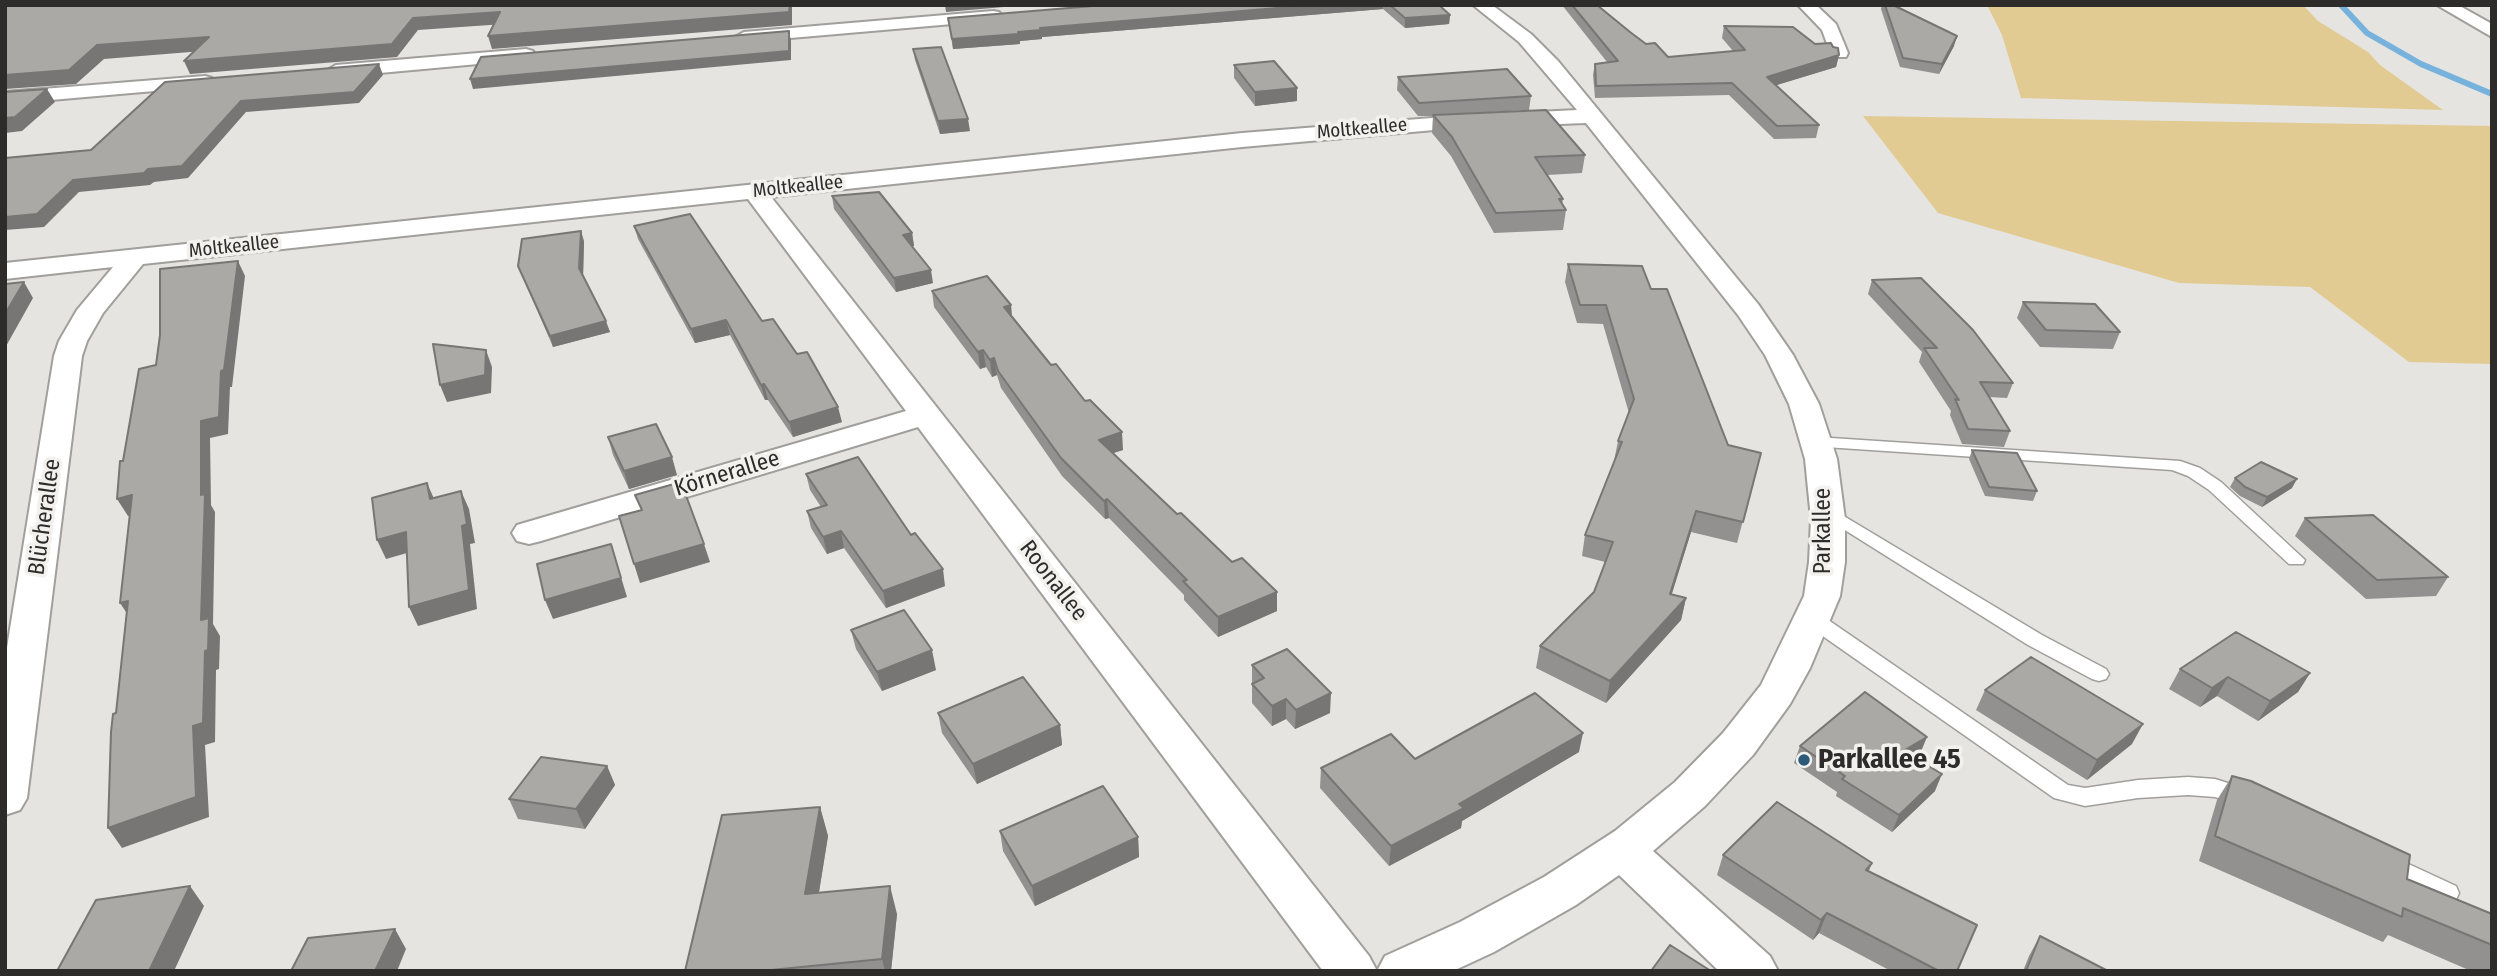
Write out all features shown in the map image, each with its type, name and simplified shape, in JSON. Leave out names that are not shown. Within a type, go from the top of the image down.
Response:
[{"type":"street","name":"Parkallee","points":[[1402,971],[1520,914],[1622,850],[1690,794],[1738,744],[1776,694],[1814,620],[1824,585],[1827,511],[1816,442],[1796,387],[1764,332],[1539,51],[1510,25],[1481,5]]},
{"type":"street","points":[[1806,5],[1830,28],[1839,53]]},
{"type":"street","points":[[2445,5],[2492,32]]},
{"type":"street","points":[[730,38],[1009,15]]},
{"type":"street","points":[[312,73],[549,53]]},
{"type":"street","points":[[5,98],[228,80]]},
{"type":"street","name":"Moltkeallee","points":[[5,271],[1291,135],[1592,116]]},
{"type":"street","name":"Roonallee","points":[[754,191],[1352,971]]},
{"type":"street","name":"Blücherallee","points":[[5,798],[68,356],[73,341],[91,310],[135,257]]},
{"type":"street","name":"Körnerallee","points":[[529,533],[925,415]]},
{"type":"street","points":[[1622,850],[1753,971]]},
{"type":"lane","points":[[1816,442],[2174,465],[2194,472],[2215,486],[2296,560]]},
{"type":"lane","points":[[1827,511],[2035,640],[2099,674]]},
{"type":"lane","points":[[1814,620],[2062,792],[2085,797],[2188,786],[2214,788],[2261,803]]},
{"type":"lane","points":[[2373,857],[2447,893]]},
{"type":"shaded area","points":[[1987,5],[2303,5],[2318,21],[2368,52],[2380,65],[2443,110],[2021,98],[2002,35]]},
{"type":"shaded area","points":[[1863,116],[2492,126],[2492,364],[2409,362],[2310,287],[2179,283],[1938,213]]},
{"type":"building","points":[[5,5],[790,5],[789,12],[488,36],[500,12],[413,18],[392,44],[184,61],[209,37],[97,45],[69,70],[5,75]]},
{"type":"building","points":[[1105,5],[1313,5],[1040,28],[1041,30],[1018,32],[1019,34],[952,39],[948,18]]},
{"type":"building","points":[[1390,5],[1439,5],[1450,15],[1405,18]]},
{"type":"building","points":[[1572,5],[1597,5],[1646,44],[1655,43],[1668,57],[1745,50],[1724,26],[1793,27],[1815,44],[1831,43],[1838,48],[1839,55],[1767,77],[1819,125],[1777,126],[1732,83],[1596,86],[1595,64],[1618,61]]},
{"type":"building","points":[[1885,5],[1893,5],[1957,36],[1942,64],[1903,58]]},
{"type":"building","points":[[789,31],[789,51],[470,79],[481,57]]},
{"type":"building","points":[[941,47],[968,119],[938,121],[913,49]]},
{"type":"building","points":[[1274,61],[1297,88],[1255,92],[1234,65]]},
{"type":"building","points":[[379,64],[354,92],[241,101],[182,166],[148,169],[144,173],[73,180],[37,214],[5,217],[5,158],[91,150],[165,82]]},
{"type":"building","points":[[1507,69],[1531,96],[1419,103],[1398,77]]},
{"type":"building","points":[[47,89],[15,117],[5,118],[5,92]]},
{"type":"building","points":[[1546,110],[1585,155],[1535,157],[1563,199],[1559,199],[1566,210],[1496,213],[1452,137],[1433,115]]},
{"type":"building","points":[[879,192],[912,233],[903,235],[931,270],[894,278],[832,196]]},
{"type":"building","points":[[690,214],[762,321],[773,319],[797,354],[807,352],[838,407],[789,422],[764,384],[761,385],[726,320],[691,329],[634,226]]},
{"type":"building","points":[[581,231],[579,268],[606,321],[550,336],[518,266],[522,239]]},
{"type":"building","points":[[238,261],[224,370],[221,371],[219,417],[201,421],[201,495],[205,494],[201,620],[209,618],[208,650],[205,651],[203,723],[193,726],[196,797],[108,828],[111,732],[113,714],[116,713],[128,601],[120,603],[132,495],[117,499],[120,461],[123,461],[139,369],[156,365],[160,335],[160,269]]},
{"type":"building","points":[[1568,264],[1642,266],[1651,289],[1667,289],[1728,445],[1761,453],[1743,522],[1696,511],[1670,594],[1686,598],[1610,681],[1540,646],[1594,592],[1613,542],[1585,535],[1622,442],[1618,441],[1634,399],[1606,305],[1580,305]]},
{"type":"building","points":[[987,276],[1011,305],[1004,307],[1051,365],[1056,364],[1085,401],[1090,400],[1122,432],[1099,440],[1232,562],[1242,558],[1277,592],[1218,617],[1183,581],[1187,580],[1107,499],[1104,501],[1061,458],[998,371],[994,358],[990,360],[983,350],[978,352],[932,291]]},
{"type":"building","points":[[1921,278],[1973,330],[2013,383],[1980,382],[2010,431],[1968,429],[1955,399],[1959,400],[1924,348],[1937,348],[1872,280]]},
{"type":"building","points":[[24,282],[5,314],[5,284]]},
{"type":"building","points":[[2023,302],[2095,304],[2120,332],[2046,330]]},
{"type":"building","points":[[433,344],[486,350],[485,375],[440,385]]},
{"type":"building","points":[[656,424],[672,457],[624,471],[608,437]]},
{"type":"building","points":[[1972,450],[2017,453],[2037,491],[1989,487]]},
{"type":"building","points":[[858,457],[911,535],[915,533],[943,569],[883,591],[841,531],[823,537],[807,511],[827,505],[806,474]]},
{"type":"building","points":[[2261,462],[2297,479],[2267,497],[2245,487],[2235,478]]},
{"type":"building","points":[[681,482],[704,544],[634,564],[619,516],[642,510],[635,495]]},
{"type":"building","points":[[427,483],[430,499],[461,491],[467,524],[462,526],[469,590],[409,607],[406,532],[377,540],[372,498]]},
{"type":"building","points":[[2373,515],[2448,577],[2377,580],[2305,518]]},
{"type":"building","points":[[611,544],[621,578],[545,600],[537,564]]},
{"type":"building","points":[[904,610],[932,650],[877,672],[851,630]]},
{"type":"building","points":[[2236,632],[2310,673],[2270,701],[2228,677],[2212,688],[2180,669]]},
{"type":"building","points":[[1287,649],[1331,693],[1296,710],[1286,699],[1272,706],[1252,684],[1264,678],[1252,665]]},
{"type":"building","points":[[2031,657],[2143,724],[2097,760],[1985,690]]},
{"type":"building","points":[[1023,677],[1060,725],[973,764],[938,713]]},
{"type":"building","points":[[1865,692],[1927,737],[1903,751],[1942,774],[1899,815],[1842,779],[1845,776],[1800,746]]},
{"type":"building","points":[[1535,693],[1583,733],[1459,804],[1464,808],[1391,846],[1321,768],[1391,734],[1415,759]]},
{"type":"building","points":[[541,757],[607,766],[576,809],[509,799]]},
{"type":"building","points":[[2232,776],[2251,781],[2410,855],[2407,879],[2492,914],[2492,945],[2403,908],[2402,917],[2215,836]]},
{"type":"building","points":[[1103,786],[1138,837],[1032,886],[1000,831]]},
{"type":"building","points":[[1777,802],[1872,863],[1866,870],[1977,925],[1957,971],[1939,971],[1827,913],[1821,920],[1723,855]]},
{"type":"building","points":[[820,807],[805,894],[890,886],[882,959],[761,971],[685,971],[722,815]]},
{"type":"building","points":[[190,886],[149,971],[57,971],[96,900]]},
{"type":"building","points":[[395,929],[375,971],[291,971],[308,938]]},
{"type":"building","points":[[2040,936],[2108,971],[2026,971]]},
{"type":"building","points":[[1670,945],[1711,971],[1651,971]]},
{"type":"waterway","points":[[2341,5],[2367,33],[2421,64],[2492,94]]},
{"type":"place","name":"Parkallee 45","points":[[1804,760]]}]
